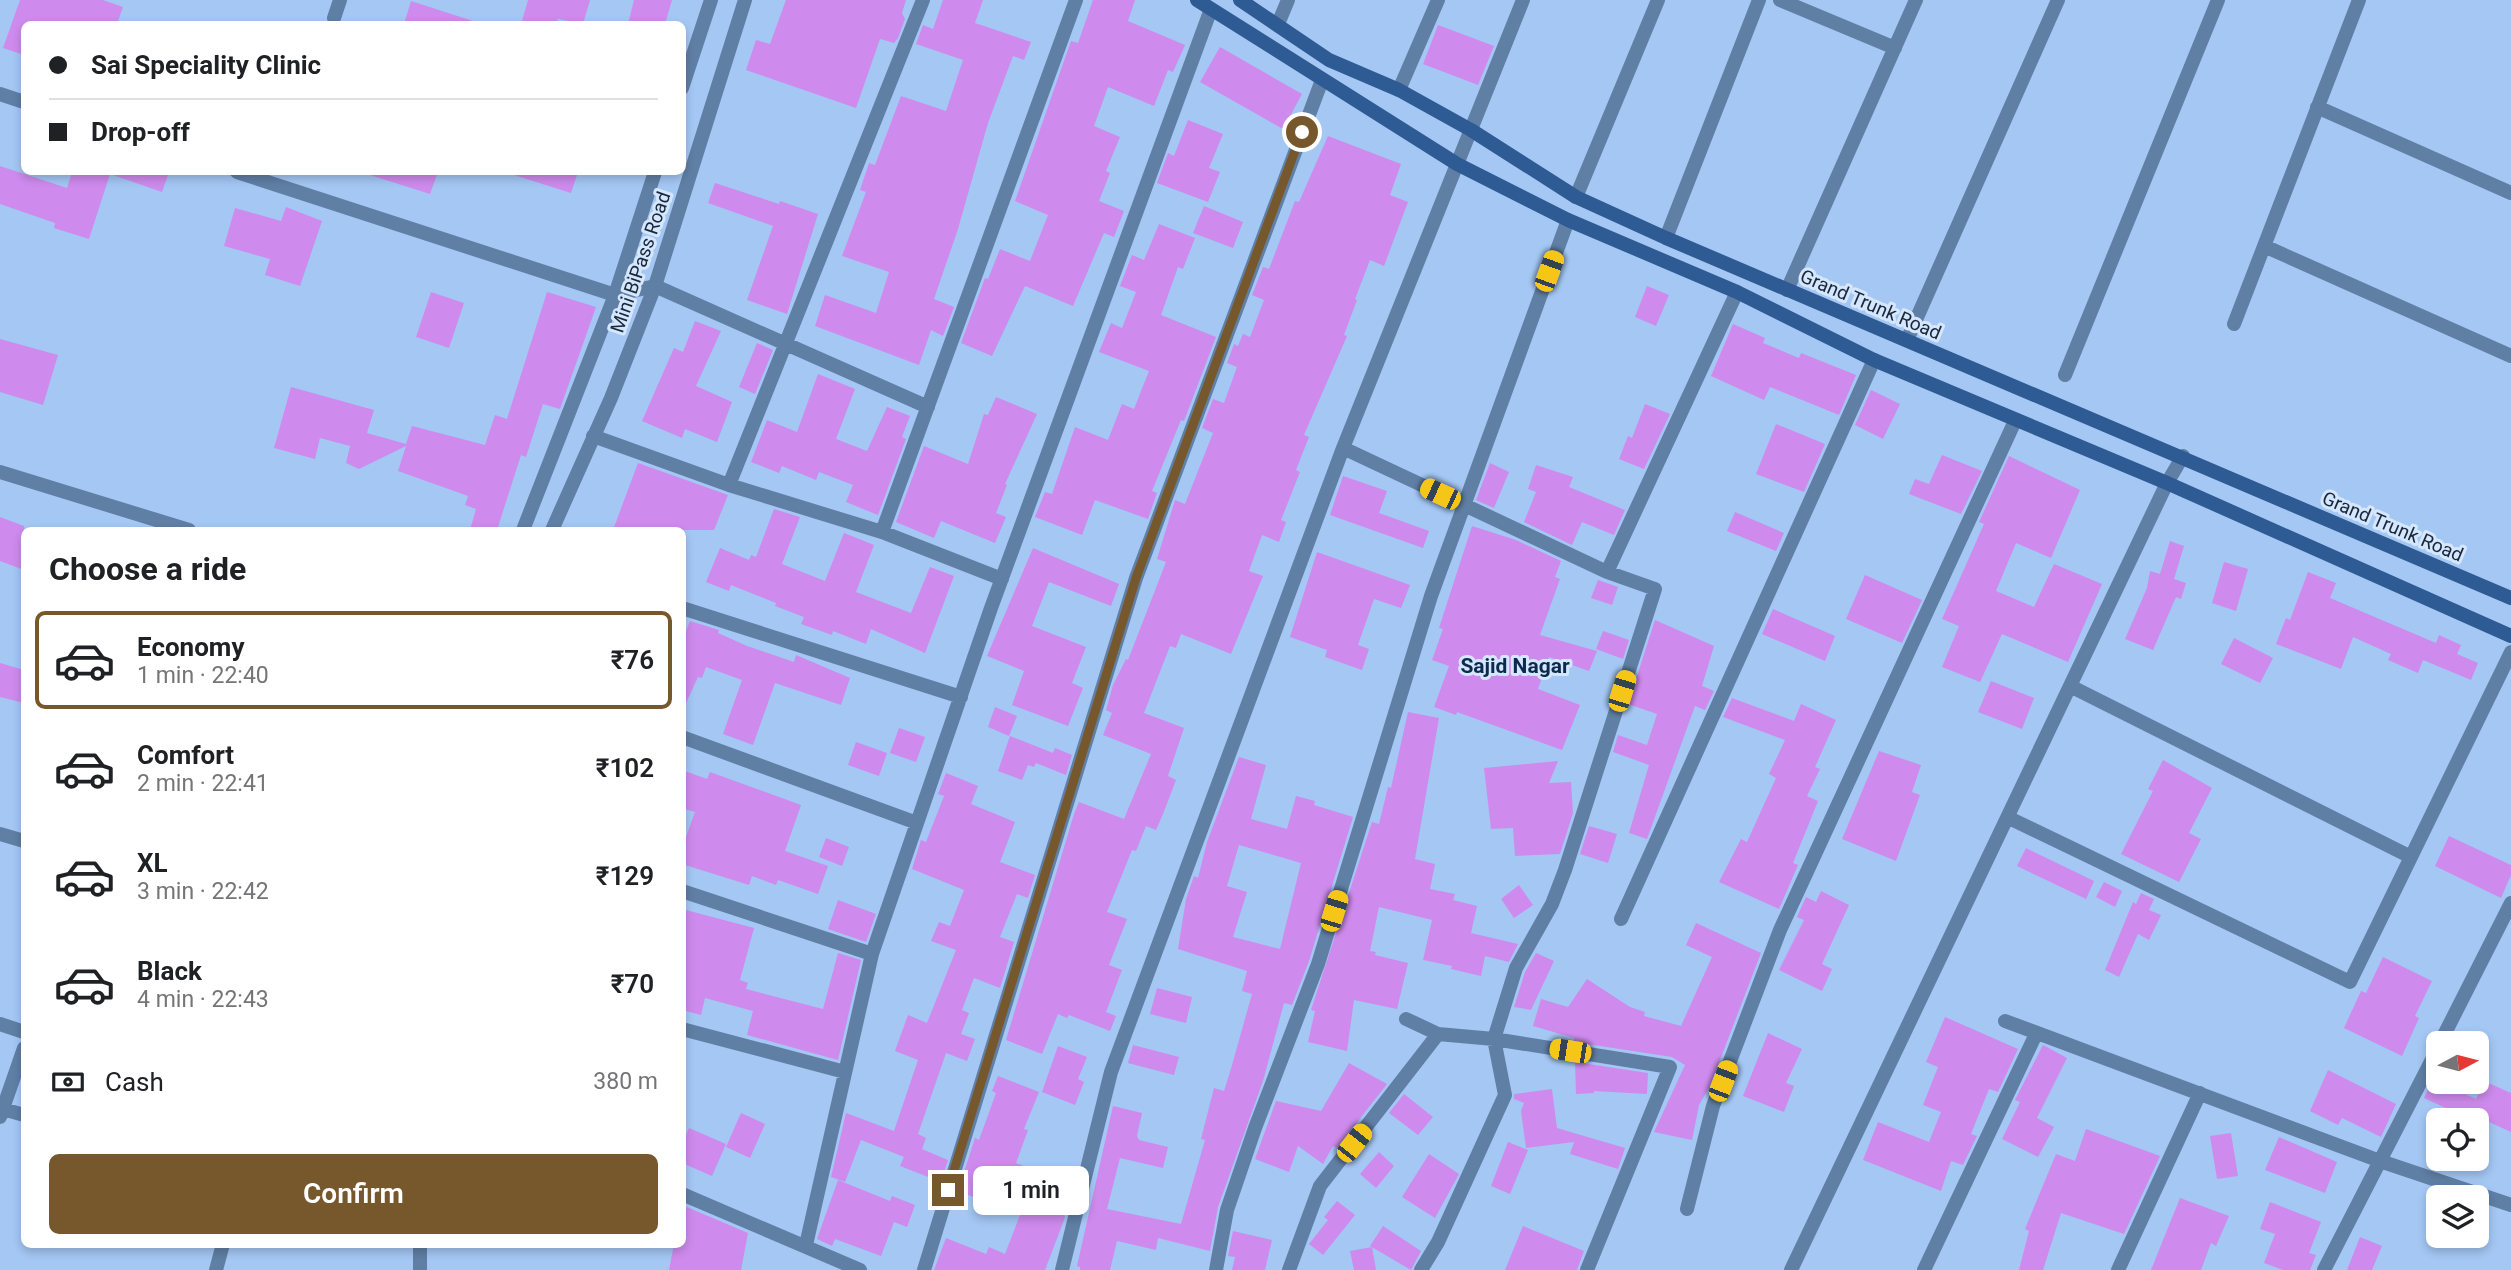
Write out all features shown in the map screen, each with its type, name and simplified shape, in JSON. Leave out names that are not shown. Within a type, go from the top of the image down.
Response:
[{"type":"main road","points":[[1197,0],[1457,164],[1568,219],[1737,292],[1874,360],[2167,483],[2511,636]]},
{"type":"main road","name":"Grand Trunk Road","points":[[1240,0],[1278,23],[1329,60],[1399,90],[1471,130],[1576,197],[1787,290],[2183,456],[2511,598]]},
{"type":"street","points":[[334,18],[340,0]]},
{"type":"street","points":[[686,76],[711,0]]},
{"type":"street","name":"Mini BiPass Road","points":[[553,527],[655,286],[745,0]]},
{"type":"street","points":[[729,485],[923,0]]},
{"type":"street","points":[[882,532],[1076,0]]},
{"type":"street","points":[[1278,23],[1288,0]]},
{"type":"street","points":[[1399,90],[1438,0]]},
{"type":"street","points":[[1062,1270],[1111,1072],[1343,448],[1523,0]]},
{"type":"street","points":[[1576,197],[1658,0]]},
{"type":"street","points":[[1666,238],[1759,0]]},
{"type":"street","points":[[1780,0],[1895,48]]},
{"type":"street","points":[[1787,290],[1916,0]]},
{"type":"street","points":[[1907,340],[2058,0]]},
{"type":"street","points":[[2064,375],[2218,0]]},
{"type":"street","points":[[2234,324],[2359,0]]},
{"type":"street","points":[[806,1245],[872,954],[1002,579],[1211,9]]},
{"type":"street","points":[[924,1270],[1136,578],[1322,80]]},
{"type":"street","points":[[0,94],[21,101]]},
{"type":"street","points":[[2317,107],[2511,193]]},
{"type":"street","points":[[246,175],[614,295],[655,286],[928,407]]},
{"type":"street","points":[[524,527],[614,295],[654,175]]},
{"type":"street","points":[[1216,1270],[1231,1199],[1255,1128],[1318,964],[1431,596],[1568,219]]},
{"type":"street","points":[[2264,246],[2511,356]]},
{"type":"street","points":[[1606,572],[1737,292]]},
{"type":"street","points":[[1621,919],[1874,360]]},
{"type":"street","points":[[1687,1209],[1713,1106],[1780,930],[2015,421]]},
{"type":"street","points":[[593,436],[729,485],[882,532],[1002,579]]},
{"type":"street","points":[[1343,448],[1606,572],[1654,589],[1565,870],[1552,904],[1516,968],[1494,1039],[1505,1096],[1438,1242],[1421,1270]]},
{"type":"street","points":[[1791,1270],[2072,687],[2167,483],[2183,456]]},
{"type":"street","points":[[0,472],[179,527]]},
{"type":"street","points":[[686,609],[961,697]]},
{"type":"street","points":[[2009,818],[2350,982],[2511,652]]},
{"type":"street","points":[[2072,687],[2411,856]]},
{"type":"street","points":[[686,738],[917,823]]},
{"type":"street","points":[[0,834],[21,840]]},
{"type":"street","points":[[686,892],[872,954]]},
{"type":"street","points":[[2446,1031],[2511,902]]},
{"type":"street","points":[[1406,1019],[1438,1034],[1494,1039],[1670,1067],[1587,1270]]},
{"type":"street","points":[[2005,1021],[2380,1161],[2511,1205]]},
{"type":"street","points":[[0,1024],[21,1031]]},
{"type":"street","points":[[686,1030],[845,1072]]},
{"type":"street","points":[[1289,1270],[1320,1186],[1438,1034]]},
{"type":"street","points":[[1924,1270],[2036,1034]]},
{"type":"street","points":[[21,1056],[1,1113],[21,1115]]},
{"type":"street","points":[[2324,1270],[2426,1071]]},
{"type":"street","points":[[2118,1270],[2200,1093]]},
{"type":"street","points":[[686,1196],[860,1270]]},
{"type":"street","points":[[216,1270],[222,1248]]},
{"type":"street","points":[[420,1248],[420,1270]]},
{"type":"building","points":[[20,0],[103,0],[123,7],[118,21],[21,21],[21,54],[3,48]]},
{"type":"building","points":[[528,0],[590,0],[584,21],[522,21]]},
{"type":"building","points":[[634,0],[672,0],[666,21],[629,21]]},
{"type":"building","points":[[786,0],[906,0],[902,13],[905,19],[898,38],[894,43],[880,39],[856,108],[746,70],[756,40],[770,44]]},
{"type":"building","points":[[943,0],[983,0],[975,23],[1031,42],[1024,60],[1013,56],[988,123],[958,229],[934,299],[954,307],[943,336],[931,330],[919,365],[815,326],[825,295],[876,313],[889,272],[842,256],[866,192],[860,190],[869,163],[875,165],[901,96],[946,111],[963,60],[916,44],[923,25],[933,29]]},
{"type":"building","points":[[1093,0],[1135,0],[1128,21],[1185,45],[1173,72],[1168,70],[1154,106],[1108,87],[1094,126],[1120,137],[1106,171],[1110,173],[1099,201],[1124,211],[1114,237],[1104,233],[1073,306],[1025,286],[992,356],[961,343],[985,278],[988,279],[1000,249],[1030,261],[1048,215],[1015,201],[1071,41],[1078,43]]},
{"type":"building","points":[[411,1],[473,21],[405,21]]},
{"type":"building","points":[[1438,25],[1494,46],[1478,85],[1423,64]]},
{"type":"building","points":[[1220,47],[1302,94],[1283,129],[1200,82]]},
{"type":"building","points":[[1188,120],[1223,134],[1209,168],[1220,172],[1208,202],[1157,183],[1168,153],[1174,156]]},
{"type":"building","points":[[1328,136],[1401,164],[1390,195],[1408,202],[1384,266],[1370,260],[1355,299],[1357,300],[1344,335],[1347,336],[1304,435],[1309,437],[1296,470],[1300,472],[1281,520],[1286,522],[1279,542],[1262,535],[1249,571],[1263,576],[1231,654],[1181,634],[1176,648],[1170,646],[1144,713],[1184,728],[1168,776],[1176,780],[1163,814],[1156,830],[1146,826],[1136,851],[1132,850],[1107,912],[1127,919],[1109,965],[1122,970],[1106,1012],[1116,1016],[1110,1031],[1069,1015],[1067,1018],[1058,1014],[1042,1054],[1006,1040],[1074,814],[1079,802],[1124,819],[1151,754],[1103,735],[1112,713],[1106,710],[1113,685],[1126,659],[1128,660],[1166,562],[1157,559],[1175,500],[1185,504],[1213,433],[1202,428],[1213,399],[1224,403],[1237,367],[1227,363],[1234,344],[1238,346],[1243,334],[1250,337],[1264,300],[1252,295],[1263,267],[1269,269],[1295,201],[1299,202]]},
{"type":"building","points":[[0,166],[67,188],[71,175],[110,175],[89,239],[54,228],[55,223],[0,204]]},
{"type":"building","points":[[113,175],[168,175],[162,192]]},
{"type":"building","points":[[370,175],[437,175],[430,194]]},
{"type":"building","points":[[514,175],[577,175],[571,193]]},
{"type":"building","points":[[715,183],[818,214],[787,314],[747,300],[773,226],[708,203]]},
{"type":"building","points":[[1204,206],[1243,222],[1233,248],[1193,233]]},
{"type":"building","points":[[286,207],[322,221],[300,286],[265,275],[270,259],[224,246],[235,208],[281,221]]},
{"type":"building","points":[[1159,224],[1195,238],[1183,269],[1178,267],[1161,315],[1216,337],[1184,421],[1181,420],[1152,491],[1157,493],[1148,519],[1095,500],[1082,535],[1035,517],[1045,492],[1052,494],[1075,427],[1108,440],[1122,404],[1134,409],[1149,371],[1099,352],[1111,323],[1122,328],[1136,292],[1120,286],[1132,255],[1144,260]]},
{"type":"building","points":[[1647,286],[1669,295],[1656,326],[1635,317]]},
{"type":"building","points":[[431,292],[464,303],[449,348],[416,337]]},
{"type":"building","points":[[547,292],[596,307],[560,409],[543,404],[526,457],[521,455],[498,527],[471,527],[476,509],[465,505],[468,496],[398,471],[406,446],[359,469],[346,463],[350,446],[320,438],[315,459],[274,448],[291,387],[374,410],[367,433],[406,444],[412,426],[485,445],[495,415],[507,419]]},
{"type":"building","points":[[695,321],[721,331],[696,386],[732,402],[717,442],[685,429],[682,438],[642,421],[674,348],[683,352]]},
{"type":"building","points":[[1733,324],[1765,338],[1763,343],[1799,358],[1801,353],[1856,375],[1839,415],[1770,387],[1764,400],[1711,376]]},
{"type":"building","points":[[0,339],[58,355],[43,405],[0,392]]},
{"type":"building","points":[[757,343],[773,350],[755,394],[739,387]]},
{"type":"building","points":[[818,374],[855,389],[836,439],[867,451],[887,407],[910,416],[902,437],[906,439],[878,515],[846,502],[853,485],[819,472],[816,480],[782,466],[779,473],[751,462],[767,420],[797,432]]},
{"type":"building","points":[[1871,390],[1900,404],[1883,439],[1855,425]]},
{"type":"building","points":[[996,397],[1037,414],[1005,484],[1007,485],[996,513],[1006,517],[995,543],[941,521],[934,538],[896,522],[924,446],[968,464],[984,414],[988,415]]},
{"type":"building","points":[[1645,404],[1670,414],[1644,469],[1619,459],[1628,436],[1632,438]]},
{"type":"building","points":[[1776,424],[1825,444],[1804,492],[1756,474]]},
{"type":"building","points":[[1942,455],[1982,471],[1961,514],[1909,494],[1915,479],[1929,484]]},
{"type":"building","points":[[2009,456],[2080,490],[2051,558],[2016,543],[1996,591],[2034,607],[2054,564],[2102,584],[2068,662],[2002,634],[1980,682],[1942,667],[1959,626],[1942,619],[1984,524],[1979,522]]},
{"type":"building","points":[[638,463],[728,495],[714,530],[686,530],[686,527],[614,527]]},
{"type":"building","points":[[1490,463],[1509,472],[1494,508],[1476,500]]},
{"type":"building","points":[[1536,465],[1573,477],[1569,487],[1625,510],[1614,535],[1582,522],[1572,545],[1524,522],[1536,492],[1528,489]]},
{"type":"building","points":[[1343,476],[1387,491],[1379,513],[1429,531],[1423,548],[1330,515]]},
{"type":"building","points":[[774,509],[800,517],[782,564],[825,581],[844,533],[874,545],[856,592],[911,613],[930,567],[954,576],[925,653],[871,629],[866,644],[833,631],[832,635],[801,624],[804,617],[775,606],[776,603],[731,585],[729,591],[706,582],[720,548],[749,560],[751,555],[756,557]]},
{"type":"building","points":[[1735,512],[1784,533],[1776,551],[1727,531]]},
{"type":"building","points":[[0,517],[24,527],[21,527],[21,569],[0,561]]},
{"type":"building","points":[[1472,526],[1516,540],[1561,561],[1555,577],[1560,579],[1540,635],[1597,651],[1589,671],[1549,657],[1538,689],[1580,705],[1562,750],[1457,712],[1456,715],[1434,707],[1449,666],[1432,660],[1443,629],[1439,628]]},
{"type":"building","points":[[2170,541],[2184,546],[2174,579],[2186,583],[2181,599],[2176,597],[2153,650],[2125,639],[2147,588],[2150,571],[2160,574]]},
{"type":"building","points":[[1033,548],[1119,584],[1111,606],[1049,582],[1032,626],[1086,647],[1072,683],[1083,688],[1068,726],[1012,705],[1024,671],[987,656]]},
{"type":"building","points":[[1317,552],[1410,585],[1401,608],[1374,599],[1358,645],[1369,649],[1362,670],[1325,657],[1327,650],[1290,637]]},
{"type":"building","points":[[2224,562],[2248,569],[2236,611],[2212,603]]},
{"type":"building","points":[[2308,572],[2336,583],[2330,598],[2436,643],[2439,635],[2461,645],[2457,654],[2478,663],[2471,680],[2423,660],[2418,673],[2388,660],[2391,654],[2353,637],[2341,669],[2276,644],[2286,618],[2290,620]]},
{"type":"building","points":[[1865,575],[1922,600],[1902,643],[1846,619]]},
{"type":"building","points":[[1598,580],[1618,587],[1612,605],[1591,598]]},
{"type":"building","points":[[1773,609],[1835,636],[1825,661],[1762,634]]},
{"type":"building","points":[[1655,620],[1714,646],[1702,686],[1714,691],[1705,710],[1695,706],[1647,839],[1629,833],[1649,765],[1613,752],[1618,735],[1647,745],[1657,714],[1628,704]]},
{"type":"building","points":[[690,621],[719,630],[718,633],[747,646],[794,662],[796,655],[850,678],[841,705],[775,683],[753,745],[723,734],[742,680],[706,667],[702,678],[698,677],[686,703],[686,631]]},
{"type":"building","points":[[1603,631],[1629,640],[1623,659],[1596,649]]},
{"type":"building","points":[[2234,638],[2273,658],[2260,683],[2221,664]]},
{"type":"building","points":[[0,663],[21,669],[21,702],[0,697]]},
{"type":"building","points":[[1991,681],[2034,698],[2022,729],[1978,712]]},
{"type":"building","points":[[1732,698],[1794,721],[1801,704],[1836,720],[1815,767],[1820,769],[1807,796],[1818,801],[1793,863],[1798,865],[1779,909],[1719,882],[1741,839],[1747,842],[1776,778],[1769,774],[1785,740],[1723,717]]},
{"type":"building","points":[[995,707],[1017,716],[1009,736],[988,727]]},
{"type":"building","points":[[1408,712],[1439,718],[1415,859],[1435,864],[1430,889],[1455,894],[1453,900],[1477,906],[1471,933],[1518,944],[1509,962],[1485,956],[1481,976],[1451,969],[1452,966],[1423,960],[1432,920],[1379,907],[1370,951],[1376,952],[1375,955],[1408,963],[1397,1009],[1354,1000],[1347,1051],[1308,1042],[1315,1011],[1311,1010],[1372,822],[1379,824],[1388,787],[1391,788]]},
{"type":"building","points":[[899,728],[925,737],[916,762],[890,753]]},
{"type":"building","points":[[1010,736],[1053,753],[1055,748],[1072,755],[1066,775],[1036,763],[1034,767],[1028,765],[1022,780],[998,771]]},
{"type":"building","points":[[856,742],[887,753],[879,776],[848,765]]},
{"type":"building","points":[[1879,751],[1921,765],[1912,792],[1920,795],[1896,861],[1842,839]]},
{"type":"building","points":[[1239,757],[1266,765],[1251,819],[1287,829],[1296,796],[1315,801],[1314,805],[1353,817],[1309,961],[1292,1005],[1284,1003],[1263,1081],[1218,1207],[1210,1251],[1158,1238],[1156,1250],[1117,1241],[1110,1270],[1080,1270],[1077,1266],[1113,1106],[1142,1113],[1137,1136],[1139,1140],[1168,1147],[1163,1168],[1120,1158],[1107,1209],[1181,1224],[1205,1140],[1201,1139],[1214,1088],[1224,1091],[1230,1072],[1252,994],[1242,991],[1247,971],[1178,949],[1186,899],[1194,876],[1198,878],[1207,842]],"holes":[[[1239,845],[1301,863],[1280,949],[1233,937],[1247,892],[1227,886]]]},
{"type":"building","points":[[2163,760],[2212,788],[2189,833],[2201,839],[2179,882],[2121,854],[2153,791],[2148,789]]},
{"type":"building","points":[[1558,761],[1549,783],[1571,782],[1573,813],[1560,854],[1515,856],[1513,828],[1491,829],[1484,768]]},
{"type":"building","points":[[686,771],[707,779],[710,772],[801,805],[785,851],[828,866],[818,894],[778,880],[776,885],[752,876],[749,885],[686,865],[686,837],[695,812],[686,809]]},
{"type":"building","points":[[946,773],[978,786],[971,804],[1015,822],[1000,862],[1035,875],[1028,898],[1017,894],[1000,937],[1014,942],[1000,988],[974,978],[962,1010],[969,1013],[961,1034],[975,1039],[967,1061],[946,1053],[918,1134],[926,1138],[922,1149],[948,1160],[941,1182],[900,1166],[904,1157],[861,1140],[845,1182],[831,1177],[846,1113],[894,1131],[918,1060],[895,1051],[908,1015],[927,1023],[956,950],[931,941],[939,922],[950,926],[964,890],[912,869],[921,840],[926,842],[944,796],[938,794]]},
{"type":"building","points":[[1589,826],[1617,834],[1608,863],[1580,854]]},
{"type":"building","points":[[2449,836],[2511,865],[2511,875],[2501,898],[2435,866]]},
{"type":"building","points":[[826,838],[849,847],[842,866],[819,857]]},
{"type":"building","points":[[2026,848],[2094,881],[2086,899],[2017,866]]},
{"type":"building","points":[[2104,882],[2122,891],[2115,907],[2096,897]]},
{"type":"building","points":[[1519,885],[1533,905],[1514,918],[1501,899]]},
{"type":"building","points":[[1821,891],[1849,905],[1822,964],[1832,969],[1822,991],[1779,970],[1804,920],[1797,917],[1806,897],[1816,902]]},
{"type":"building","points":[[2141,893],[2154,899],[2149,910],[2161,915],[2149,940],[2138,934],[2119,977],[2105,970],[2133,902],[2136,904]]},
{"type":"building","points":[[838,900],[876,914],[866,942],[828,929]]},
{"type":"building","points":[[686,910],[754,928],[740,980],[748,983],[746,989],[823,1009],[838,953],[861,960],[838,1060],[747,1035],[753,1011],[705,998],[701,1015],[686,1011]]},
{"type":"building","points":[[1696,923],[1761,953],[1710,1086],[1699,1105],[1692,1140],[1654,1132],[1685,1065],[1672,1057],[1574,1042],[1574,1038],[1533,1026],[1541,999],[1568,1007],[1587,979],[1630,1007],[1645,1012],[1644,1016],[1681,1026],[1712,957],[1686,945]]},
{"type":"building","points":[[1536,953],[1554,961],[1531,1010],[1514,1007],[1525,972]]},
{"type":"building","points":[[2383,957],[2432,981],[2415,1016],[2419,1018],[2402,1056],[2344,1028],[2361,991],[2366,993]]},
{"type":"building","points":[[1157,988],[1192,997],[1186,1023],[1150,1014]]},
{"type":"building","points":[[1945,1017],[2018,1049],[1998,1092],[1989,1089],[1971,1134],[1977,1136],[1963,1165],[1951,1161],[1941,1191],[1863,1160],[1878,1122],[1929,1142],[1941,1112],[1923,1105],[1938,1067],[1926,1062]]},
{"type":"building","points":[[1768,1033],[1802,1049],[1786,1083],[1794,1086],[1784,1112],[1743,1096]]},
{"type":"building","points":[[1133,1045],[1179,1057],[1174,1075],[1128,1063]]},
{"type":"building","points":[[2043,1045],[2067,1058],[2037,1118],[2054,1127],[2038,1157],[2002,1139],[2020,1102],[2015,1100]]},
{"type":"building","points":[[1058,1046],[1087,1057],[1078,1079],[1084,1082],[1075,1105],[1042,1092]]},
{"type":"building","points":[[1575,1062],[1648,1073],[1647,1094],[1594,1091],[1576,1094]]},
{"type":"building","points":[[1349,1063],[1387,1084],[1337,1148],[1333,1146],[1323,1164],[1298,1146],[1289,1172],[1255,1159],[1276,1101],[1321,1111]]},
{"type":"building","points":[[2328,1070],[2396,1104],[2381,1137],[2342,1118],[2338,1125],[2310,1111]]},
{"type":"building","points":[[998,1076],[1039,1092],[1024,1129],[1028,1130],[1016,1163],[1060,1180],[1048,1209],[1065,1216],[1064,1220],[1045,1270],[934,1270],[946,1238],[986,1254],[989,1247],[1005,1254],[1020,1215],[958,1191],[975,1138],[979,1140],[996,1093],[992,1091]]},
{"type":"building","points":[[2489,1083],[2511,1093],[2511,1132],[2489,1122],[2489,1108],[2446,1108],[2424,1098],[2426,1094],[2465,1094],[2476,1099],[2478,1094],[2489,1094]]},
{"type":"building","points":[[1552,1089],[1557,1128],[1625,1148],[1618,1169],[1570,1154],[1574,1142],[1526,1148],[1521,1111],[1524,1103],[1514,1099],[1514,1094]]},
{"type":"building","points":[[1404,1094],[1433,1117],[1418,1135],[1389,1113]]},
{"type":"building","points":[[741,1113],[765,1124],[750,1158],[726,1147]]},
{"type":"building","points":[[689,1128],[726,1144],[712,1176],[686,1165],[686,1134]]},
{"type":"building","points":[[2086,1129],[2160,1156],[2124,1234],[2061,1213],[2043,1270],[2019,1270],[2029,1231],[2025,1229],[2056,1154],[2075,1161]]},
{"type":"building","points":[[2231,1133],[2238,1176],[2217,1179],[2210,1136]]},
{"type":"building","points":[[2279,1137],[2337,1162],[2325,1193],[2265,1170]]},
{"type":"building","points":[[1508,1142],[1528,1150],[1510,1194],[1491,1186]]},
{"type":"building","points":[[1379,1152],[1394,1166],[1376,1188],[1360,1174]]},
{"type":"building","points":[[1429,1154],[1459,1174],[1435,1218],[1402,1197]]},
{"type":"building","points":[[838,1180],[890,1201],[892,1196],[915,1205],[907,1227],[894,1222],[881,1256],[835,1239],[832,1246],[817,1239]]},
{"type":"building","points":[[2180,1198],[2229,1216],[2216,1246],[2211,1243],[2201,1270],[2151,1270]]},
{"type":"building","points":[[1337,1201],[1355,1215],[1323,1255],[1309,1244],[1328,1220],[1324,1217]]},
{"type":"building","points":[[2270,1202],[2321,1222],[2309,1253],[2316,1255],[2310,1270],[2283,1270],[2264,1263],[2275,1234],[2260,1229]]},
{"type":"building","points":[[686,1207],[748,1233],[741,1270],[669,1270],[673,1248],[686,1248]]},
{"type":"building","points":[[1383,1226],[1421,1251],[1411,1270],[1370,1246]]},
{"type":"building","points":[[1523,1226],[1584,1251],[1577,1270],[1505,1270]]},
{"type":"building","points":[[1233,1231],[1272,1240],[1265,1270],[1232,1270],[1235,1257],[1228,1256]]},
{"type":"building","points":[[2360,1237],[2382,1246],[2372,1270],[2347,1270]]},
{"type":"building","points":[[1372,1247],[1376,1270],[1354,1270],[1350,1251]]},
{"type":"district","name":"Sajid Nagar","points":[[1515,666]]},
{"type":"route","points":[[948,1190],[1136,578],[1302,132]]}]
